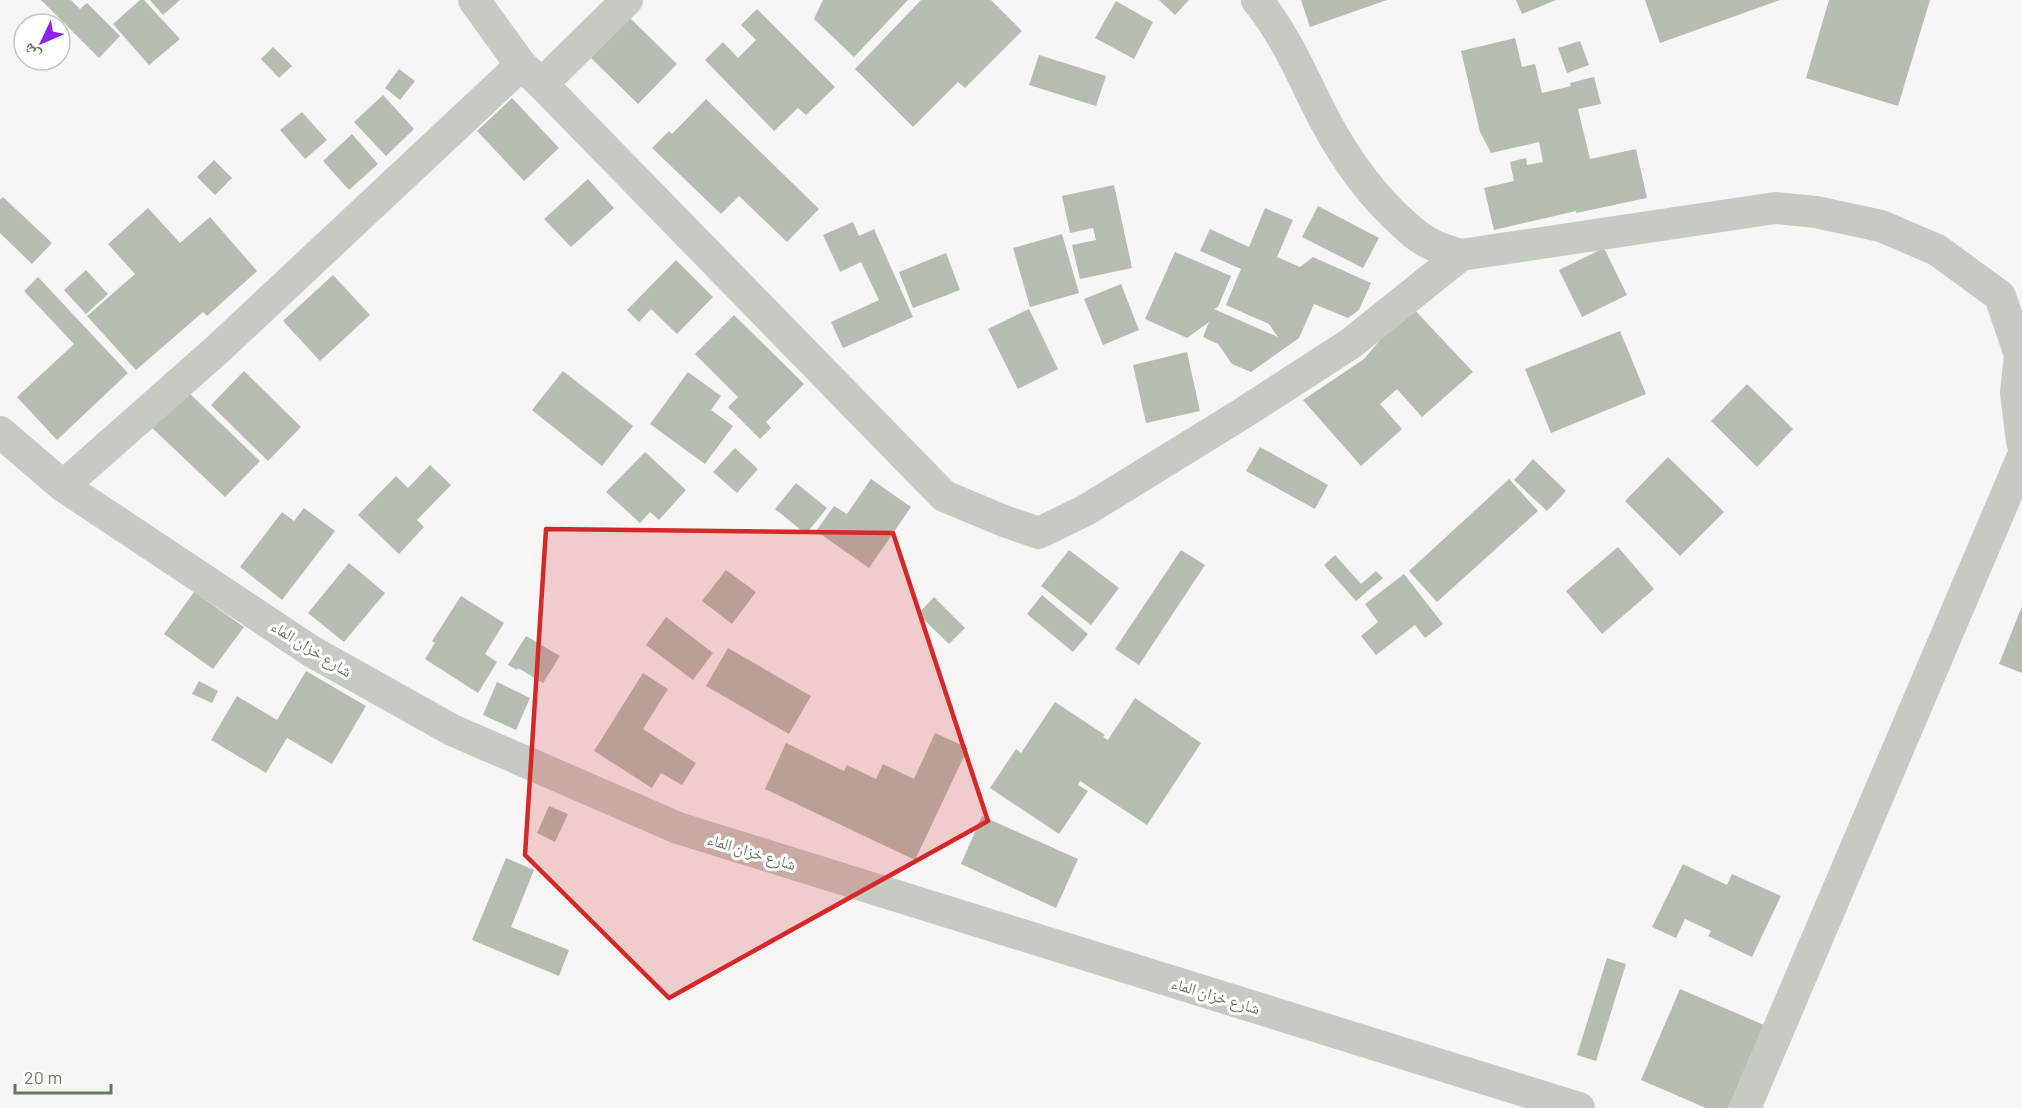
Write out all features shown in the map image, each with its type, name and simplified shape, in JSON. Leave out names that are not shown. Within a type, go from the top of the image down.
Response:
[{"type":"street","points":[[474,0],[531,74],[944,496],[1039,533],[1086,510],[1350,344],[1461,255]]},
{"type":"street","points":[[63,486],[531,74],[627,0]]},
{"type":"street","points":[[1257,0],[1274,21],[1296,58],[1317,105],[1346,156],[1382,203],[1429,244],[1461,255],[1775,208],[1816,212],[1881,226],[1937,250],[2000,296],[2019,355],[2016,393],[2022,442]]},
{"type":"street","name":"شارع خزان الماء","points":[[0,432],[63,486],[311,651],[452,730],[678,828],[1579,1108]]},
{"type":"street","points":[[1744,1108],[2022,458]]},
{"type":"highlighted area","points":[[546,529],[893,533],[988,821],[669,998],[525,855]]},
{"type":"building","points":[[41,0],[71,0],[80,9],[87,3],[120,36],[99,58],[72,31],[72,12],[53,12]]},
{"type":"building","points":[[140,0],[144,0],[180,39],[149,65],[113,24]]},
{"type":"building","points":[[150,0],[180,0],[163,15]]},
{"type":"building","points":[[823,0],[908,0],[854,57],[814,19]]},
{"type":"building","points":[[921,0],[991,0],[1022,31],[965,88],[958,82],[913,127],[855,69]]},
{"type":"building","points":[[1159,0],[1189,0],[1175,15]]},
{"type":"building","points":[[1301,0],[1387,0],[1310,27]]},
{"type":"building","points":[[1516,0],[1556,0],[1522,14]]},
{"type":"building","points":[[1645,0],[1780,0],[1660,43]]},
{"type":"building","points":[[1829,0],[1930,0],[1898,106],[1806,78]]},
{"type":"building","points":[[1116,1],[1153,22],[1134,59],[1095,38]]},
{"type":"building","points":[[757,9],[835,87],[806,115],[798,108],[774,131],[705,60],[723,42],[738,58],[756,40],[741,25]]},
{"type":"building","points":[[630,18],[677,64],[638,104],[591,58]]},
{"type":"building","points":[[1515,38],[1522,67],[1535,64],[1542,93],[1571,86],[1570,83],[1594,77],[1601,104],[1578,109],[1590,159],[1636,149],[1647,198],[1576,213],[1576,211],[1494,230],[1484,188],[1514,181],[1510,162],[1526,158],[1527,165],[1543,162],[1539,142],[1491,153],[1480,132],[1461,51]]},
{"type":"building","points":[[1580,41],[1589,65],[1567,73],[1558,48]]},
{"type":"building","points":[[273,47],[292,66],[279,78],[261,59]]},
{"type":"building","points":[[1039,55],[1106,76],[1096,106],[1029,85]]},
{"type":"building","points":[[399,69],[415,81],[400,100],[385,88]]},
{"type":"building","points":[[383,95],[414,129],[386,156],[354,122]]},
{"type":"building","points":[[512,98],[559,148],[524,181],[477,131]]},
{"type":"building","points":[[706,99],[819,209],[787,242],[739,196],[721,214],[652,148],[669,131],[672,134]]},
{"type":"building","points":[[302,112],[327,140],[305,159],[280,130]]},
{"type":"building","points":[[352,134],[378,164],[349,190],[323,161]]},
{"type":"building","points":[[214,160],[232,178],[215,195],[197,177]]},
{"type":"building","points":[[588,179],[614,208],[571,247],[544,219]]},
{"type":"building","points":[[1114,185],[1132,268],[1080,279],[1072,245],[1096,240],[1093,228],[1070,233],[1062,196]]},
{"type":"building","points":[[3,197],[52,243],[32,264],[0,233],[0,200]]},
{"type":"building","points":[[1318,206],[1379,238],[1363,268],[1302,237]]},
{"type":"building","points":[[148,208],[180,243],[210,217],[257,271],[207,316],[203,312],[136,370],[87,316],[135,274],[108,244]]},
{"type":"building","points":[[1265,208],[1293,220],[1277,257],[1300,267],[1313,257],[1371,283],[1359,310],[1348,318],[1314,304],[1299,338],[1251,372],[1232,364],[1218,344],[1203,337],[1209,322],[1187,338],[1145,319],[1175,252],[1231,276],[1218,307],[1214,309],[1278,337],[1269,324],[1226,305],[1241,269],[1200,251],[1210,229],[1249,247]]},
{"type":"building","points":[[853,222],[859,236],[874,229],[913,317],[843,348],[831,322],[879,300],[861,262],[840,272],[823,235]]},
{"type":"building","points":[[1062,234],[1079,293],[1030,307],[1013,248]]},
{"type":"building","points":[[1604,248],[1627,295],[1582,317],[1559,270]]},
{"type":"building","points":[[946,253],[960,290],[913,308],[899,272]]},
{"type":"building","points":[[676,260],[713,297],[677,334],[651,309],[639,322],[627,310]]},
{"type":"building","points":[[86,270],[108,294],[86,314],[64,290]]},
{"type":"building","points":[[333,275],[370,315],[320,361],[283,321]]},
{"type":"building","points":[[38,277],[128,373],[57,440],[17,397],[74,344],[24,291]]},
{"type":"building","points":[[1121,284],[1139,330],[1103,345],[1084,299]]},
{"type":"building","points":[[1410,305],[1473,372],[1422,417],[1397,389],[1380,404],[1402,429],[1361,466],[1303,400],[1364,359]]},
{"type":"building","points":[[1029,309],[1058,369],[1018,389],[988,329]]},
{"type":"building","points":[[734,315],[804,384],[766,422],[771,428],[760,439],[728,407],[738,397],[695,354]]},
{"type":"building","points":[[1620,331],[1646,394],[1551,433],[1525,369]]},
{"type":"building","points":[[1187,352],[1200,411],[1146,423],[1133,365]]},
{"type":"building","points":[[244,371],[301,427],[268,461],[211,405]]},
{"type":"building","points":[[563,371],[633,426],[602,466],[532,410]]},
{"type":"building","points":[[688,372],[721,396],[711,410],[733,426],[705,464],[650,424]]},
{"type":"building","points":[[1747,384],[1793,429],[1757,467],[1711,421]]},
{"type":"building","points":[[184,388],[260,461],[225,497],[149,425]]},
{"type":"building","points":[[1260,447],[1328,485],[1315,509],[1246,471]]},
{"type":"building","points":[[735,448],[758,469],[737,493],[713,472]]},
{"type":"building","points":[[645,452],[686,490],[659,520],[650,512],[640,523],[606,492]]},
{"type":"building","points":[[1668,457],[1724,512],[1680,556],[1625,501]]},
{"type":"building","points":[[1533,459],[1566,491],[1547,511],[1514,480]]},
{"type":"building","points":[[430,465],[451,485],[417,520],[424,527],[399,554],[358,515],[396,476],[408,488]]},
{"type":"building","points":[[871,479],[911,507],[869,568],[816,531],[834,506],[847,514]]},
{"type":"building","points":[[1509,479],[1538,511],[1437,602],[1409,571]]},
{"type":"building","points":[[796,483],[827,508],[806,534],[775,509]]},
{"type":"building","points":[[304,508],[335,531],[282,600],[240,567],[282,512],[294,521]]},
{"type":"building","points":[[1618,547],[1654,589],[1602,634],[1566,591]]},
{"type":"building","points":[[1069,550],[1119,588],[1091,625],[1041,586]]},
{"type":"building","points":[[1181,550],[1205,565],[1139,665],[1115,649]]},
{"type":"building","points":[[1335,555],[1361,584],[1376,571],[1383,578],[1356,601],[1324,565]]},
{"type":"building","points":[[349,563],[385,593],[344,642],[308,613]]},
{"type":"building","points":[[726,570],[756,592],[732,624],[702,601]]},
{"type":"building","points":[[1404,574],[1443,624],[1425,638],[1415,625],[1376,655],[1361,636],[1378,622],[1365,604]]},
{"type":"building","points":[[194,592],[244,627],[213,669],[164,634]]},
{"type":"building","points":[[1042,595],[1088,634],[1073,652],[1027,614]]},
{"type":"building","points":[[461,596],[504,623],[485,654],[497,662],[478,693],[425,659],[435,643],[432,641]]},
{"type":"building","points":[[934,597],[965,628],[949,644],[918,614]]},
{"type":"building","points":[[2022,606],[2022,673],[1999,664]]},
{"type":"building","points":[[666,617],[713,653],[693,680],[646,645]]},
{"type":"building","points":[[526,636],[560,656],[543,683],[518,668],[517,670],[508,665]]},
{"type":"building","points":[[728,648],[811,696],[789,734],[706,686]]},
{"type":"building","points":[[306,671],[366,706],[332,764],[287,738],[266,773],[211,740],[237,696],[277,720]]},
{"type":"building","points":[[643,673],[668,689],[643,729],[696,763],[682,785],[661,773],[652,788],[594,751]]},
{"type":"building","points":[[199,681],[218,691],[212,703],[192,694]]},
{"type":"building","points":[[497,682],[530,698],[516,730],[483,715]]},
{"type":"building","points":[[1135,698],[1201,743],[1147,825],[1080,781],[1078,785],[1088,791],[1059,834],[990,788],[1016,749],[1021,753],[1055,702],[1105,735],[1103,737],[1108,740]]},
{"type":"building","points":[[935,733],[968,748],[915,860],[765,789],[786,743],[844,771],[847,765],[876,779],[883,764],[914,779]]},
{"type":"building","points":[[549,806],[568,814],[555,842],[537,833]]},
{"type":"building","points":[[982,816],[1078,859],[1056,908],[961,864]]},
{"type":"building","points":[[506,858],[534,870],[511,927],[569,950],[559,976],[472,940]]},
{"type":"building","points":[[1683,864],[1727,885],[1732,874],[1781,896],[1752,957],[1708,936],[1711,931],[1685,919],[1676,938],[1652,927]]},
{"type":"building","points":[[1607,958],[1626,964],[1596,1061],[1577,1055]]},
{"type":"building","points":[[1680,989],[1764,1025],[1728,1108],[1706,1108],[1641,1080]]}]
